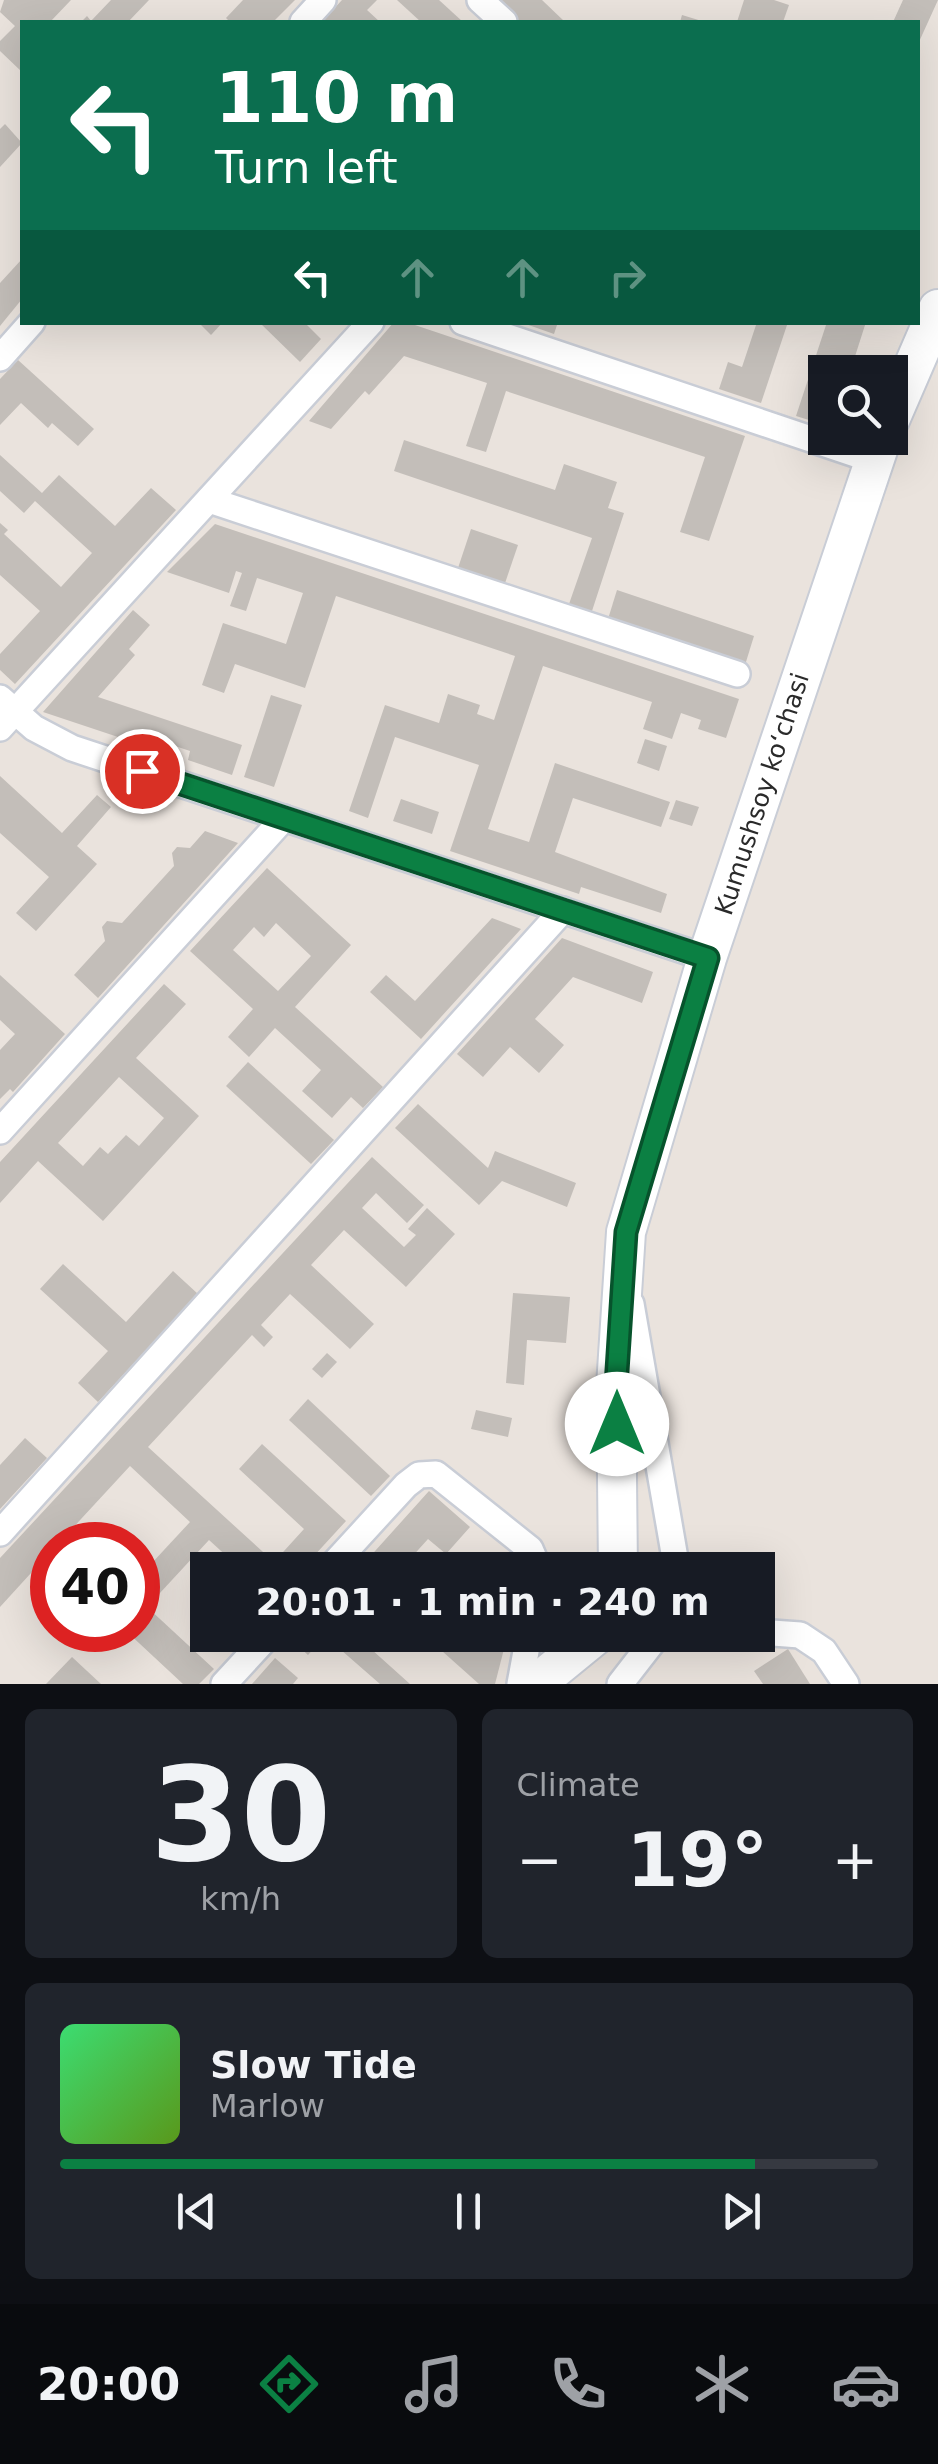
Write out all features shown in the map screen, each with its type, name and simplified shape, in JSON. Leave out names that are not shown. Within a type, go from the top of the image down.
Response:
[{"type":"street","points":[[305,20],[323,0]]},
{"type":"street","points":[[480,0],[502,20]]},
{"type":"street","points":[[908,379],[938,310]]},
{"type":"street","points":[[0,358],[29,325]]},
{"type":"street","points":[[368,325],[209,500],[5,712],[72,748],[708,958]]},
{"type":"street","points":[[473,325],[808,428]]},
{"type":"street","name":"Kumushsoy koʻchasi","points":[[618,1552],[616,1386],[626,1232],[635,1192],[708,958],[876,455]]},
{"type":"street","points":[[209,500],[737,674]]},
{"type":"street","points":[[0,1130],[284,818]]},
{"type":"street","points":[[0,1533],[563,910]]},
{"type":"street","points":[[624,1275],[637,1330],[674,1552]]},
{"type":"street","points":[[344,1552],[406,1484],[427,1473],[436,1474],[531,1552]]},
{"type":"street","points":[[775,1633],[800,1635],[824,1650],[846,1684]]},
{"type":"street","points":[[224,1684],[253,1652]]},
{"type":"street","points":[[520,1684],[526,1652]]},
{"type":"street","points":[[536,1684],[575,1652]]},
{"type":"street","points":[[620,1684],[645,1652]]},
{"type":"building","points":[[4,0],[71,0],[52,20],[20,20],[20,70],[0,51],[0,41],[15,26],[0,12]]},
{"type":"building","points":[[111,0],[149,0],[130,20],[92,20]]},
{"type":"building","points":[[243,0],[295,0],[275,20],[226,18]]},
{"type":"building","points":[[342,0],[377,0],[367,10],[378,20],[324,20]]},
{"type":"building","points":[[397,0],[439,0],[461,20],[419,20]]},
{"type":"building","points":[[496,0],[542,0],[563,20],[517,20]]},
{"type":"building","points":[[744,0],[774,0],[789,5],[784,20],[738,20]]},
{"type":"building","points":[[903,0],[938,0],[920,40],[920,20],[894,20]]},
{"type":"building","points":[[5,124],[20,145],[0,167],[0,129]]},
{"type":"building","points":[[20,261],[20,301],[0,326],[0,283]]},
{"type":"building","points":[[201,325],[220,325],[211,335]]},
{"type":"building","points":[[262,325],[307,325],[321,339],[300,362]]},
{"type":"building","points":[[391,325],[415,325],[745,436],[709,541],[680,532],[705,457],[506,391],[486,452],[466,446],[487,383],[404,356],[331,429],[309,421]]},
{"type":"building","points":[[528,325],[557,325],[554,334]]},
{"type":"building","points":[[756,325],[787,325],[761,403],[719,389],[728,362],[742,367]]},
{"type":"building","points":[[826,325],[865,325],[855,355],[816,355]]},
{"type":"building","points":[[18,360],[94,429],[78,446],[52,423],[48,428],[21,403],[0,425],[0,379]]},
{"type":"building","points":[[808,380],[808,420],[796,416]]},
{"type":"building","points":[[404,440],[555,490],[564,464],[617,482],[608,508],[624,513],[592,611],[569,604],[592,538],[394,471]]},
{"type":"building","points":[[0,455],[42,493],[59,475],[115,526],[151,488],[176,510],[15,684],[0,670],[0,654],[40,611],[0,575],[0,523],[8,530],[4,534],[61,587],[92,553],[35,501],[24,513],[0,491]]},
{"type":"building","points":[[215,524],[739,699],[726,738],[698,729],[701,720],[681,713],[672,739],[643,729],[652,702],[543,666],[488,829],[529,842],[555,763],[670,802],[661,827],[573,798],[555,852],[667,894],[661,913],[581,887],[579,894],[450,851],[479,765],[395,737],[368,818],[349,811],[385,705],[439,723],[448,694],[480,705],[477,714],[494,720],[515,656],[336,596],[305,688],[235,664],[224,693],[202,685],[223,623],[286,644],[303,593],[257,578],[246,611],[230,606],[242,573],[236,571],[229,593],[167,572]]},
{"type":"building","points":[[471,529],[518,545],[503,589],[456,574]]},
{"type":"building","points":[[617,590],[754,636],[745,665],[608,619]]},
{"type":"building","points":[[133,610],[150,625],[129,649],[135,655],[98,697],[242,745],[232,775],[188,760],[190,751],[136,733],[133,742],[43,712]]},
{"type":"building","points":[[271,695],[302,705],[274,787],[244,777]]},
{"type":"building","points":[[645,739],[667,746],[659,771],[637,763]]},
{"type":"building","points":[[0,776],[62,833],[97,795],[111,807],[77,846],[97,864],[36,931],[16,913],[49,877],[0,833]]},
{"type":"building","points":[[401,799],[439,812],[432,834],[393,821]]},
{"type":"building","points":[[676,800],[699,807],[692,826],[669,819]]},
{"type":"building","points":[[205,831],[238,843],[98,998],[74,975],[105,941],[102,927],[107,921],[122,923],[174,866],[172,853],[177,847],[190,848]]},
{"type":"building","points":[[267,868],[351,945],[295,1007],[383,1087],[363,1108],[351,1097],[332,1118],[302,1091],[321,1070],[275,1028],[249,1057],[228,1037],[253,1009],[190,951]],"holes":[[[276,923],[311,956],[278,991],[233,950],[254,927],[264,937]]]},
{"type":"building","points":[[492,918],[521,929],[421,1039],[370,992],[386,975],[415,1001]]},
{"type":"building","points":[[562,938],[653,972],[642,1003],[573,977],[535,1019],[564,1045],[539,1073],[510,1047],[483,1077],[457,1054]]},
{"type":"building","points":[[0,975],[65,1034],[13,1092],[10,1089],[0,1099],[0,1050],[15,1034],[0,1020]]},
{"type":"building","points":[[164,984],[186,1004],[136,1058],[199,1116],[103,1221],[38,1161],[0,1203],[0,1162]],"holes":[[[119,1077],[164,1118],[139,1146],[126,1135],[108,1154],[100,1147],[83,1166],[58,1143]]]},
{"type":"building","points":[[248,1062],[334,1140],[311,1164],[226,1086]]},
{"type":"building","points":[[418,1104],[488,1168],[495,1151],[576,1183],[567,1207],[502,1181],[479,1205],[395,1128]]},
{"type":"building","points":[[372,1157],[424,1205],[407,1223],[376,1193],[362,1208],[404,1247],[416,1235],[408,1229],[427,1208],[455,1234],[406,1287],[344,1230],[311,1265],[374,1324],[350,1349],[290,1294],[261,1325],[273,1337],[264,1347],[252,1335],[148,1447],[263,1552],[222,1552],[209,1540],[198,1552],[190,1552],[190,1561],[160,1593],[160,1554],[190,1522],[130,1466],[78,1522],[33,1522]]},
{"type":"building","points":[[63,1264],[126,1322],[173,1271],[198,1294],[98,1402],[78,1383],[108,1351],[40,1289]]},
{"type":"building","points":[[513,1293],[570,1297],[566,1343],[527,1340],[524,1385],[506,1383]]},
{"type":"building","points":[[327,1353],[337,1362],[322,1378],[312,1369]]},
{"type":"building","points":[[308,1399],[390,1476],[371,1496],[289,1420]]},
{"type":"building","points":[[476,1410],[512,1418],[508,1437],[471,1429]]},
{"type":"building","points":[[25,1438],[47,1458],[0,1509],[0,1465]]},
{"type":"building","points":[[262,1444],[346,1521],[318,1552],[283,1552],[304,1529],[239,1469]]},
{"type":"building","points":[[429,1491],[470,1527],[448,1552],[428,1539],[416,1552],[374,1552]]},
{"type":"building","points":[[30,1526],[30,1574],[0,1607],[0,1558]]},
{"type":"building","points":[[160,1619],[190,1647],[190,1652],[196,1652],[214,1669],[199,1684],[183,1684],[149,1652],[160,1652]]},
{"type":"building","points":[[788,1649],[810,1684],[763,1684],[754,1671]]},
{"type":"building","points":[[343,1652],[374,1652],[410,1684],[380,1684]]},
{"type":"building","points":[[443,1652],[503,1652],[495,1684],[479,1684]]},
{"type":"building","points":[[72,1657],[101,1684],[46,1684]]},
{"type":"building","points":[[275,1658],[298,1678],[293,1684],[252,1684]]},
{"type":"route","points":[[142,771],[708,958],[626,1232],[617,1424]]}]
